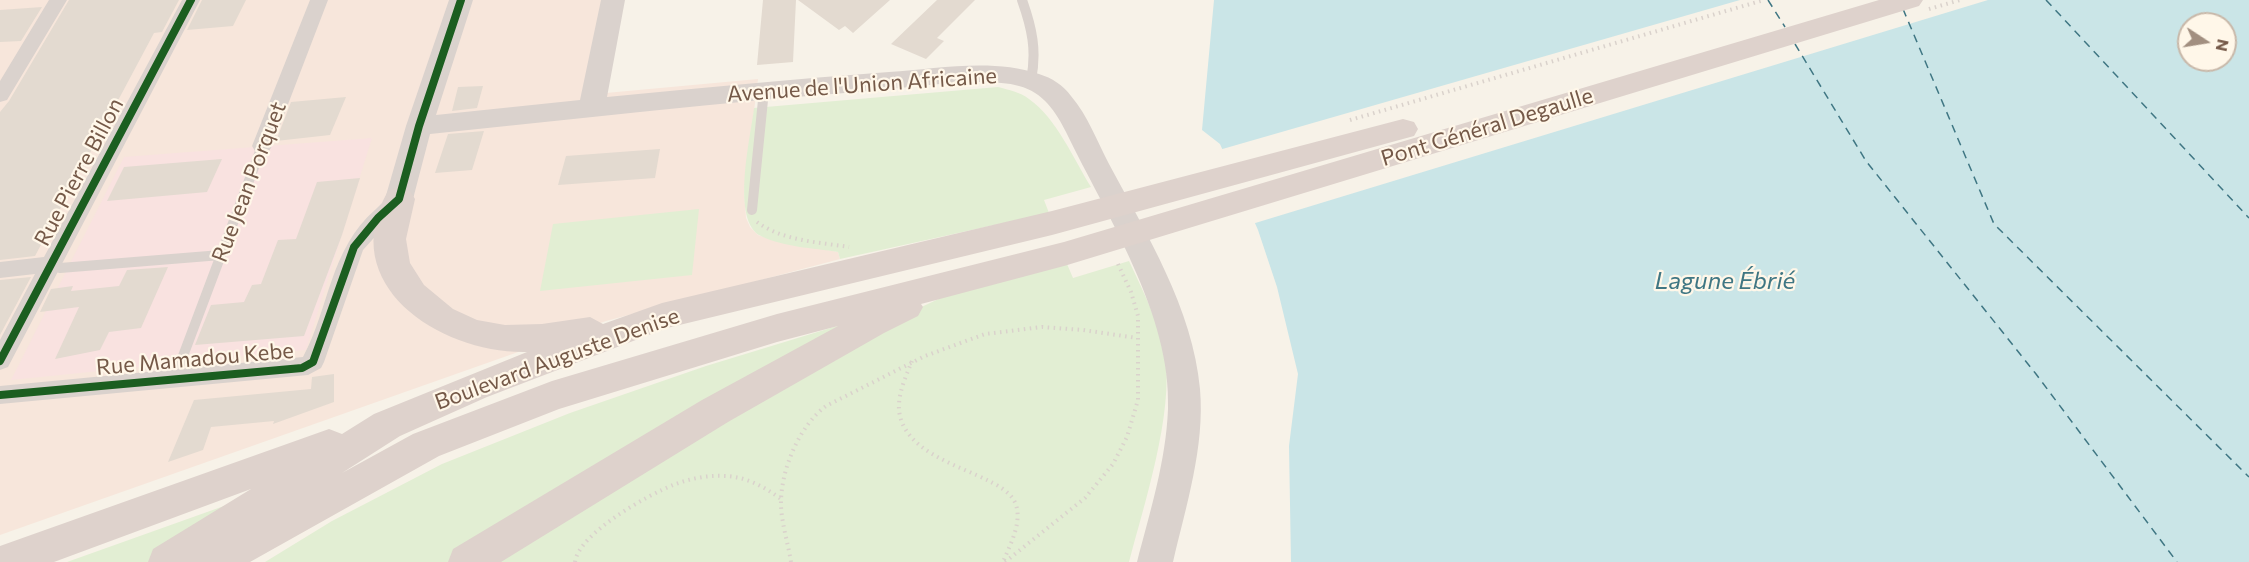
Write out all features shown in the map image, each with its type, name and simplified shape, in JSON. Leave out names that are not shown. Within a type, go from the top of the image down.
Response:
[{"type":"highway","name":"Pont Général Degaulle","points":[[1052,223],[1484,108],[1845,0]]},
{"type":"highway","name":"Pont Général Degaulle","points":[[1064,254],[1909,0]]},
{"type":"highway","points":[[399,200],[393,219],[390,245],[398,272],[411,294],[429,311],[461,328],[493,337],[534,339],[662,316]]},
{"type":"highway","name":"Boulevard Auguste Denise","points":[[167,562],[387,425],[475,387],[662,316],[1052,223]]},
{"type":"highway","name":"Boulevard Auguste Denise","points":[[214,562],[426,445],[552,396],[777,328],[1064,254]]},
{"type":"highway","points":[[467,562],[726,406],[872,324],[971,277]]},
{"type":"highway","points":[[5,562],[387,425]]},
{"type":"main road","points":[[399,200],[419,126],[461,0]]},
{"type":"main road","points":[[591,109],[613,0]]},
{"type":"main road","name":"Avenue de l'Union Africaine","points":[[419,126],[764,90],[969,75],[1003,74],[1031,80],[1049,89],[1074,122],[1124,219],[1162,304],[1178,352],[1184,389],[1181,435],[1169,507],[1155,562]]},
{"type":"street","points":[[0,96],[58,0]]},
{"type":"street","name":"Rue Pierre Billon","points":[[0,361],[191,0]]},
{"type":"street","name":"Rue Jean Porquet","points":[[262,146],[319,0]]},
{"type":"street","name":"Rue Mamadou Kebe","points":[[0,395],[308,366],[314,362],[354,247],[378,218],[399,200]]},
{"type":"street","points":[[0,270],[49,265]]},
{"type":"lane","points":[[1022,0],[1035,37],[1036,58],[1031,80]]},
{"type":"lane","points":[[752,210],[764,90]]},
{"type":"lane","name":"Rue Jean Porquet","points":[[180,364],[262,146]]},
{"type":"lane","points":[[49,265],[60,268],[220,255]]},
{"type":"path","points":[[1343,122],[1764,0]]},
{"type":"path","points":[[752,210],[756,221],[763,228],[775,233],[858,249]]},
{"type":"path","points":[[1004,562],[1085,498],[1113,464],[1127,437],[1138,400],[1138,316],[1131,291],[1118,264]]},
{"type":"path","points":[[791,562],[781,499],[786,473],[795,449],[814,416],[831,403],[941,346],[986,333],[1029,327],[1079,328],[1137,338]]},
{"type":"path","points":[[912,361],[903,381],[898,408],[902,428],[916,444],[1002,487],[1016,504],[1016,528],[1004,562]]},
{"type":"path","points":[[575,562],[577,553],[595,534],[639,503],[670,486],[705,477],[732,476],[765,487],[781,499]]},
{"type":"shaded area","points":[[0,0],[603,0],[584,95],[758,79],[744,192],[746,218],[750,227],[758,235],[770,239],[838,252],[840,259],[606,321],[0,535]]},
{"type":"shaded area","points":[[372,138],[306,350],[11,380],[124,157]]},
{"type":"green space","points":[[998,87],[1022,95],[1039,107],[1064,140],[1091,187],[1044,200],[1049,213],[840,259],[838,252],[798,247],[770,240],[761,236],[752,227],[746,214],[744,196],[754,108]]},
{"type":"green space","points":[[699,209],[692,275],[540,291],[553,224]]},
{"type":"green space","points":[[1129,261],[1159,331],[1165,355],[1167,378],[1162,431],[1129,562],[265,562],[332,521],[442,464],[570,413],[706,366],[837,326],[875,329],[949,294],[1067,264],[1073,278]]},
{"type":"green space","points":[[294,481],[156,562],[67,562]]},
{"type":"water","name":"Lagune Ébrié","points":[[1214,0],[2249,0],[2249,562],[1291,562],[1289,446],[1298,374],[1277,287],[1258,230],[1220,144],[1202,130]]},
{"type":"pier","points":[[1740,0],[1988,0],[1252,224],[1219,150]]},
{"type":"building","points":[[69,0],[179,0],[162,32],[154,33],[35,256],[0,260],[0,112],[9,101]]},
{"type":"building","points":[[202,0],[246,0],[233,26],[187,30]]},
{"type":"building","points":[[763,0],[796,0],[793,62],[757,65]]},
{"type":"building","points":[[798,0],[890,0],[853,33],[845,26],[839,30]]},
{"type":"building","points":[[937,0],[975,0],[937,38],[944,41],[926,59],[891,44]]},
{"type":"building","points":[[42,7],[21,41],[0,42],[0,10]]},
{"type":"building","points":[[483,86],[477,108],[452,111],[458,87]]},
{"type":"building","points":[[346,97],[330,135],[276,141],[291,102]]},
{"type":"building","points":[[484,131],[472,170],[435,173],[448,134]]},
{"type":"building","points":[[660,149],[655,178],[558,185],[566,156]]},
{"type":"building","points":[[222,159],[207,192],[107,201],[124,167]]},
{"type":"building","points":[[360,178],[342,235],[304,336],[195,345],[211,305],[244,302],[252,285],[261,284],[278,240],[296,239],[317,182]]},
{"type":"building","points":[[168,267],[141,328],[109,332],[100,350],[55,359],[79,307],[40,312],[51,289],[73,286],[71,291],[119,286],[127,270]]},
{"type":"building","points":[[31,277],[0,335],[0,280]]},
{"type":"building","points":[[334,374],[334,402],[273,424],[274,421],[211,427],[203,450],[168,462],[194,400],[311,389],[312,377]]},
{"type":"ferry route","points":[[1768,0],[1785,27]]},
{"type":"ferry route","points":[[2046,0],[2249,218]]},
{"type":"ferry route","points":[[1903,9],[1994,224],[2249,477]]},
{"type":"ferry route","points":[[1795,44],[1866,161],[2036,374],[2177,562]]},
{"type":"cycle path","points":[[0,361],[191,0]]},
{"type":"cycle path","points":[[0,395],[302,368],[313,362],[354,247],[378,218],[399,199],[419,126],[461,0]]}]
